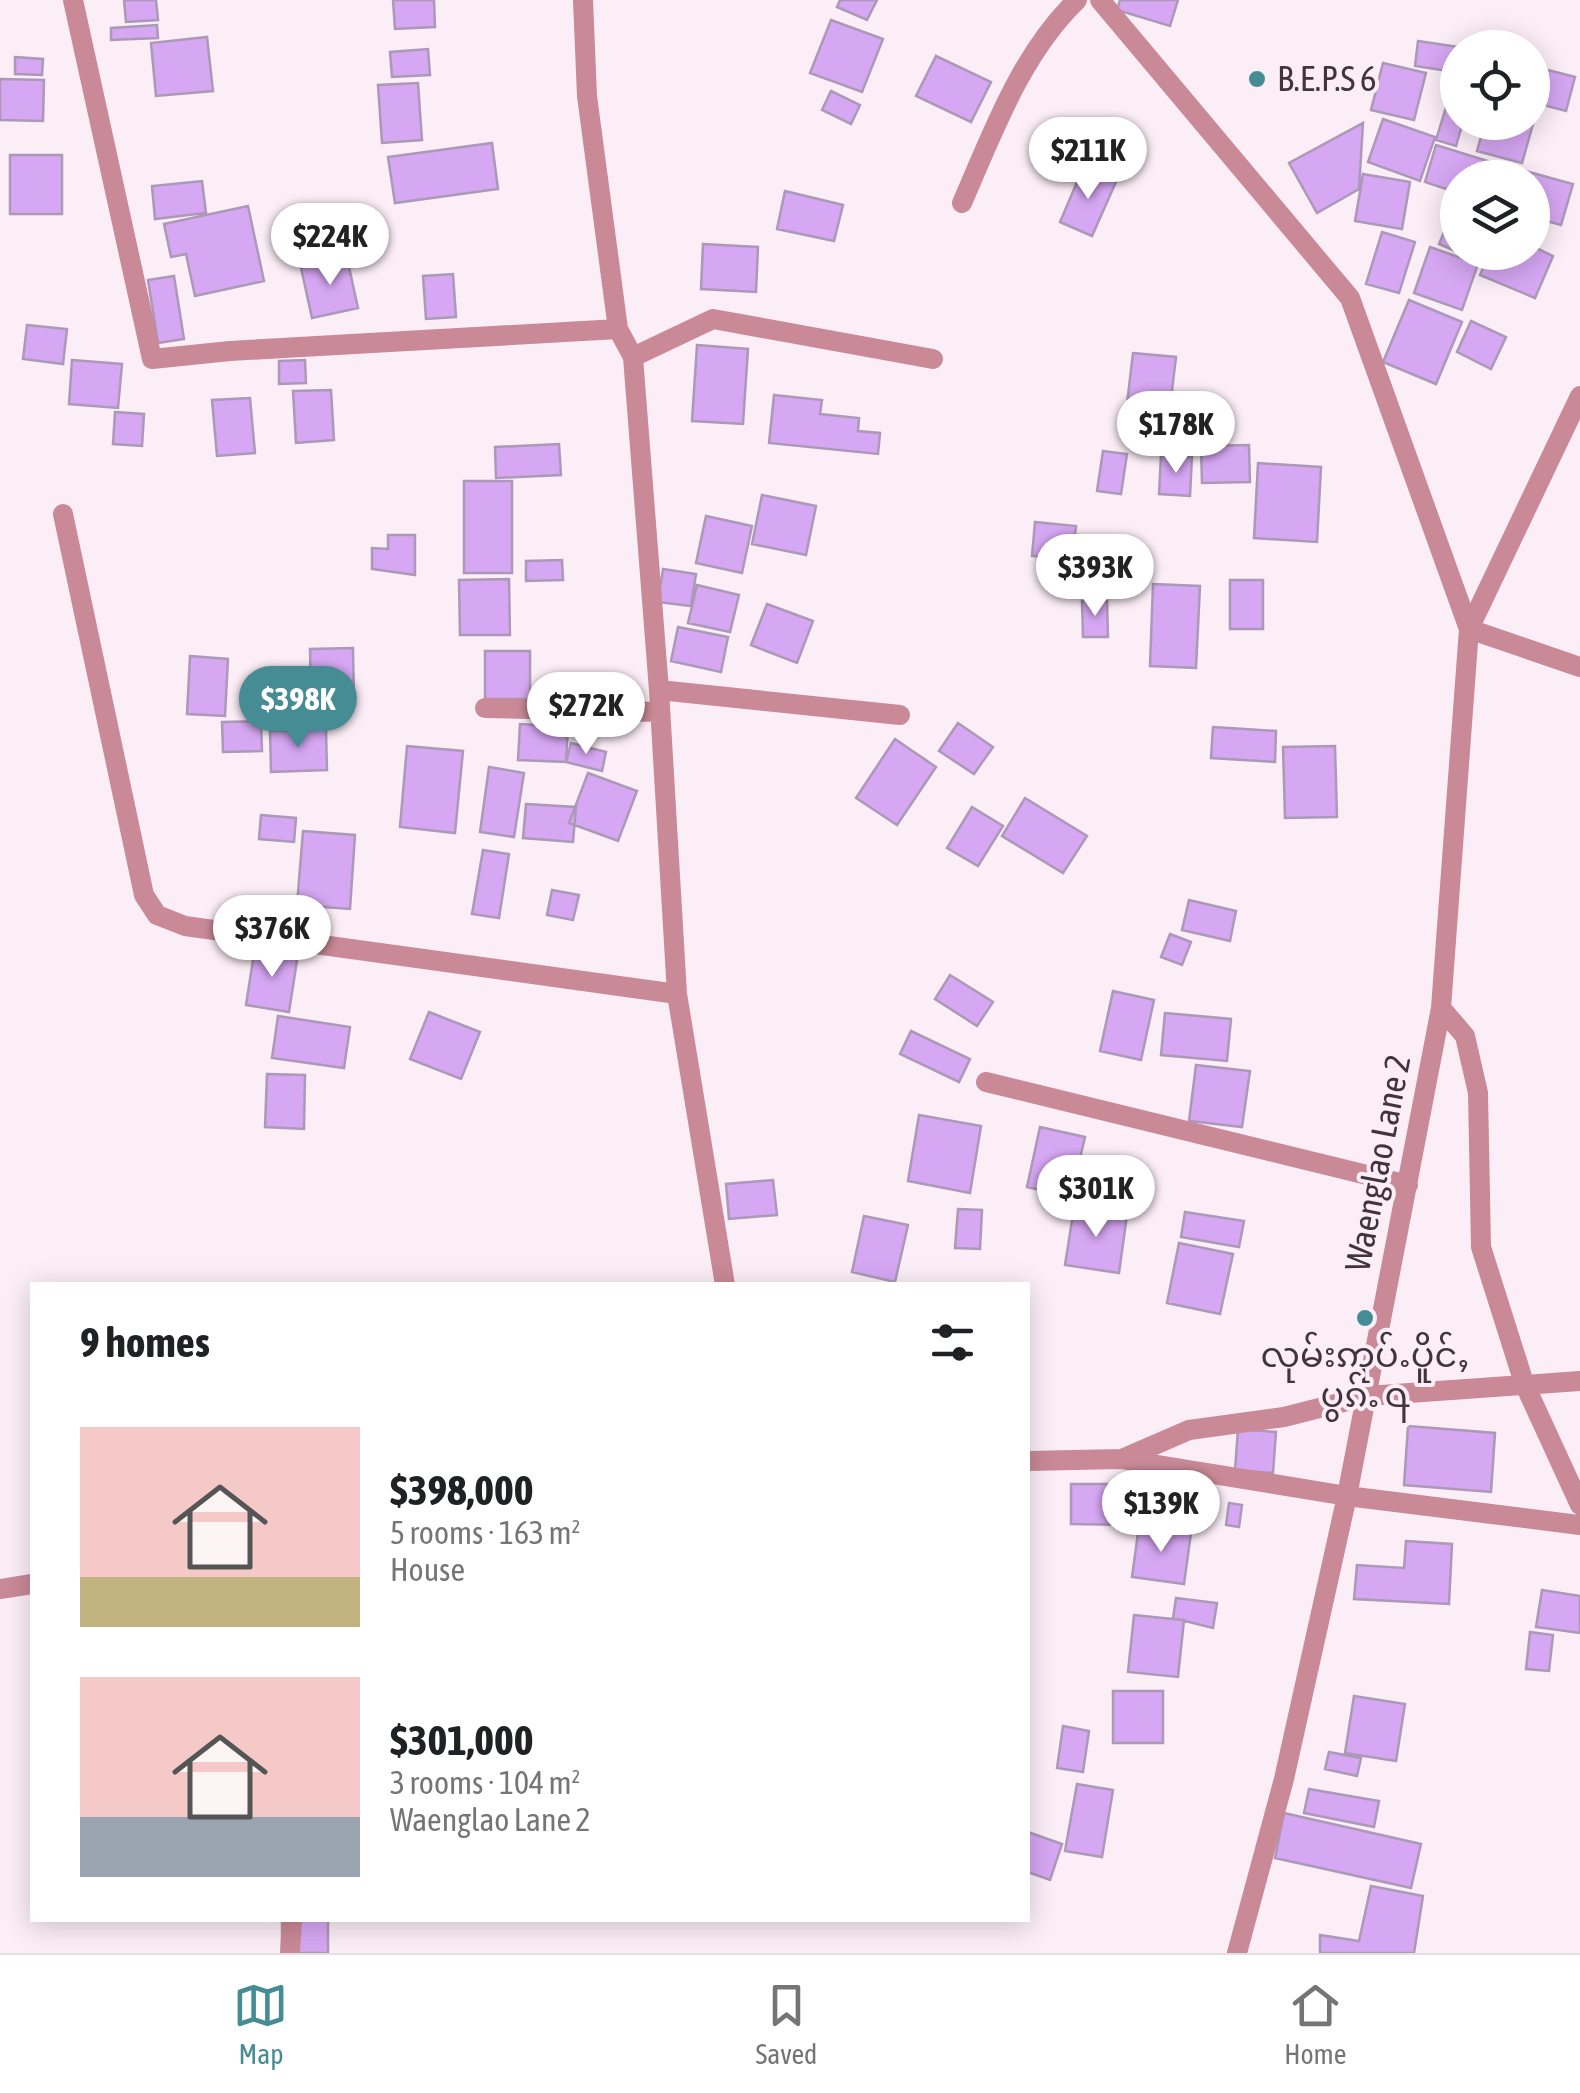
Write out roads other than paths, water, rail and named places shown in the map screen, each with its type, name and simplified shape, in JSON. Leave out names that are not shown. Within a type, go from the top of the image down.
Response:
[{"type":"street","points":[[73,0],[152,359],[230,350],[618,330]]},
{"type":"street","points":[[583,0],[587,96],[618,330],[632,357],[659,690],[677,994],[725,1282]]},
{"type":"street","points":[[962,204],[1001,114],[1049,27],[1077,0]]},
{"type":"street","points":[[1100,0],[1350,298],[1469,630],[1580,667]]},
{"type":"street","points":[[632,357],[713,318],[933,359]]},
{"type":"street","name":"Waenglao Lane 2","points":[[1236,1953],[1284,1779],[1348,1496],[1441,1008],[1469,630],[1580,396]]},
{"type":"street","points":[[63,514],[144,895],[158,915],[184,926],[677,994]]},
{"type":"street","points":[[659,690],[900,715]]},
{"type":"street","points":[[485,708],[660,712]]},
{"type":"street","points":[[1441,1008],[1464,1036],[1478,1092],[1481,1247],[1524,1384],[1580,1505]]},
{"type":"street","points":[[986,1082],[1408,1185]]},
{"type":"street","points":[[1122,1459],[1189,1430],[1284,1416],[1367,1396],[1580,1381]]},
{"type":"street","points":[[1030,1461],[1122,1459],[1348,1496],[1580,1525]]},
{"type":"street","points":[[0,1589],[30,1584]]},
{"type":"street","points":[[290,1953],[292,1922]]},
{"type":"place","name":"B.E.P.S 6","points":[[1257,79]]},
{"type":"place","name":"လုမ်းဢုပ်ႉပိူင်ႇ ပွၵ်ႉ ႖","points":[[1365,1318]]}]
